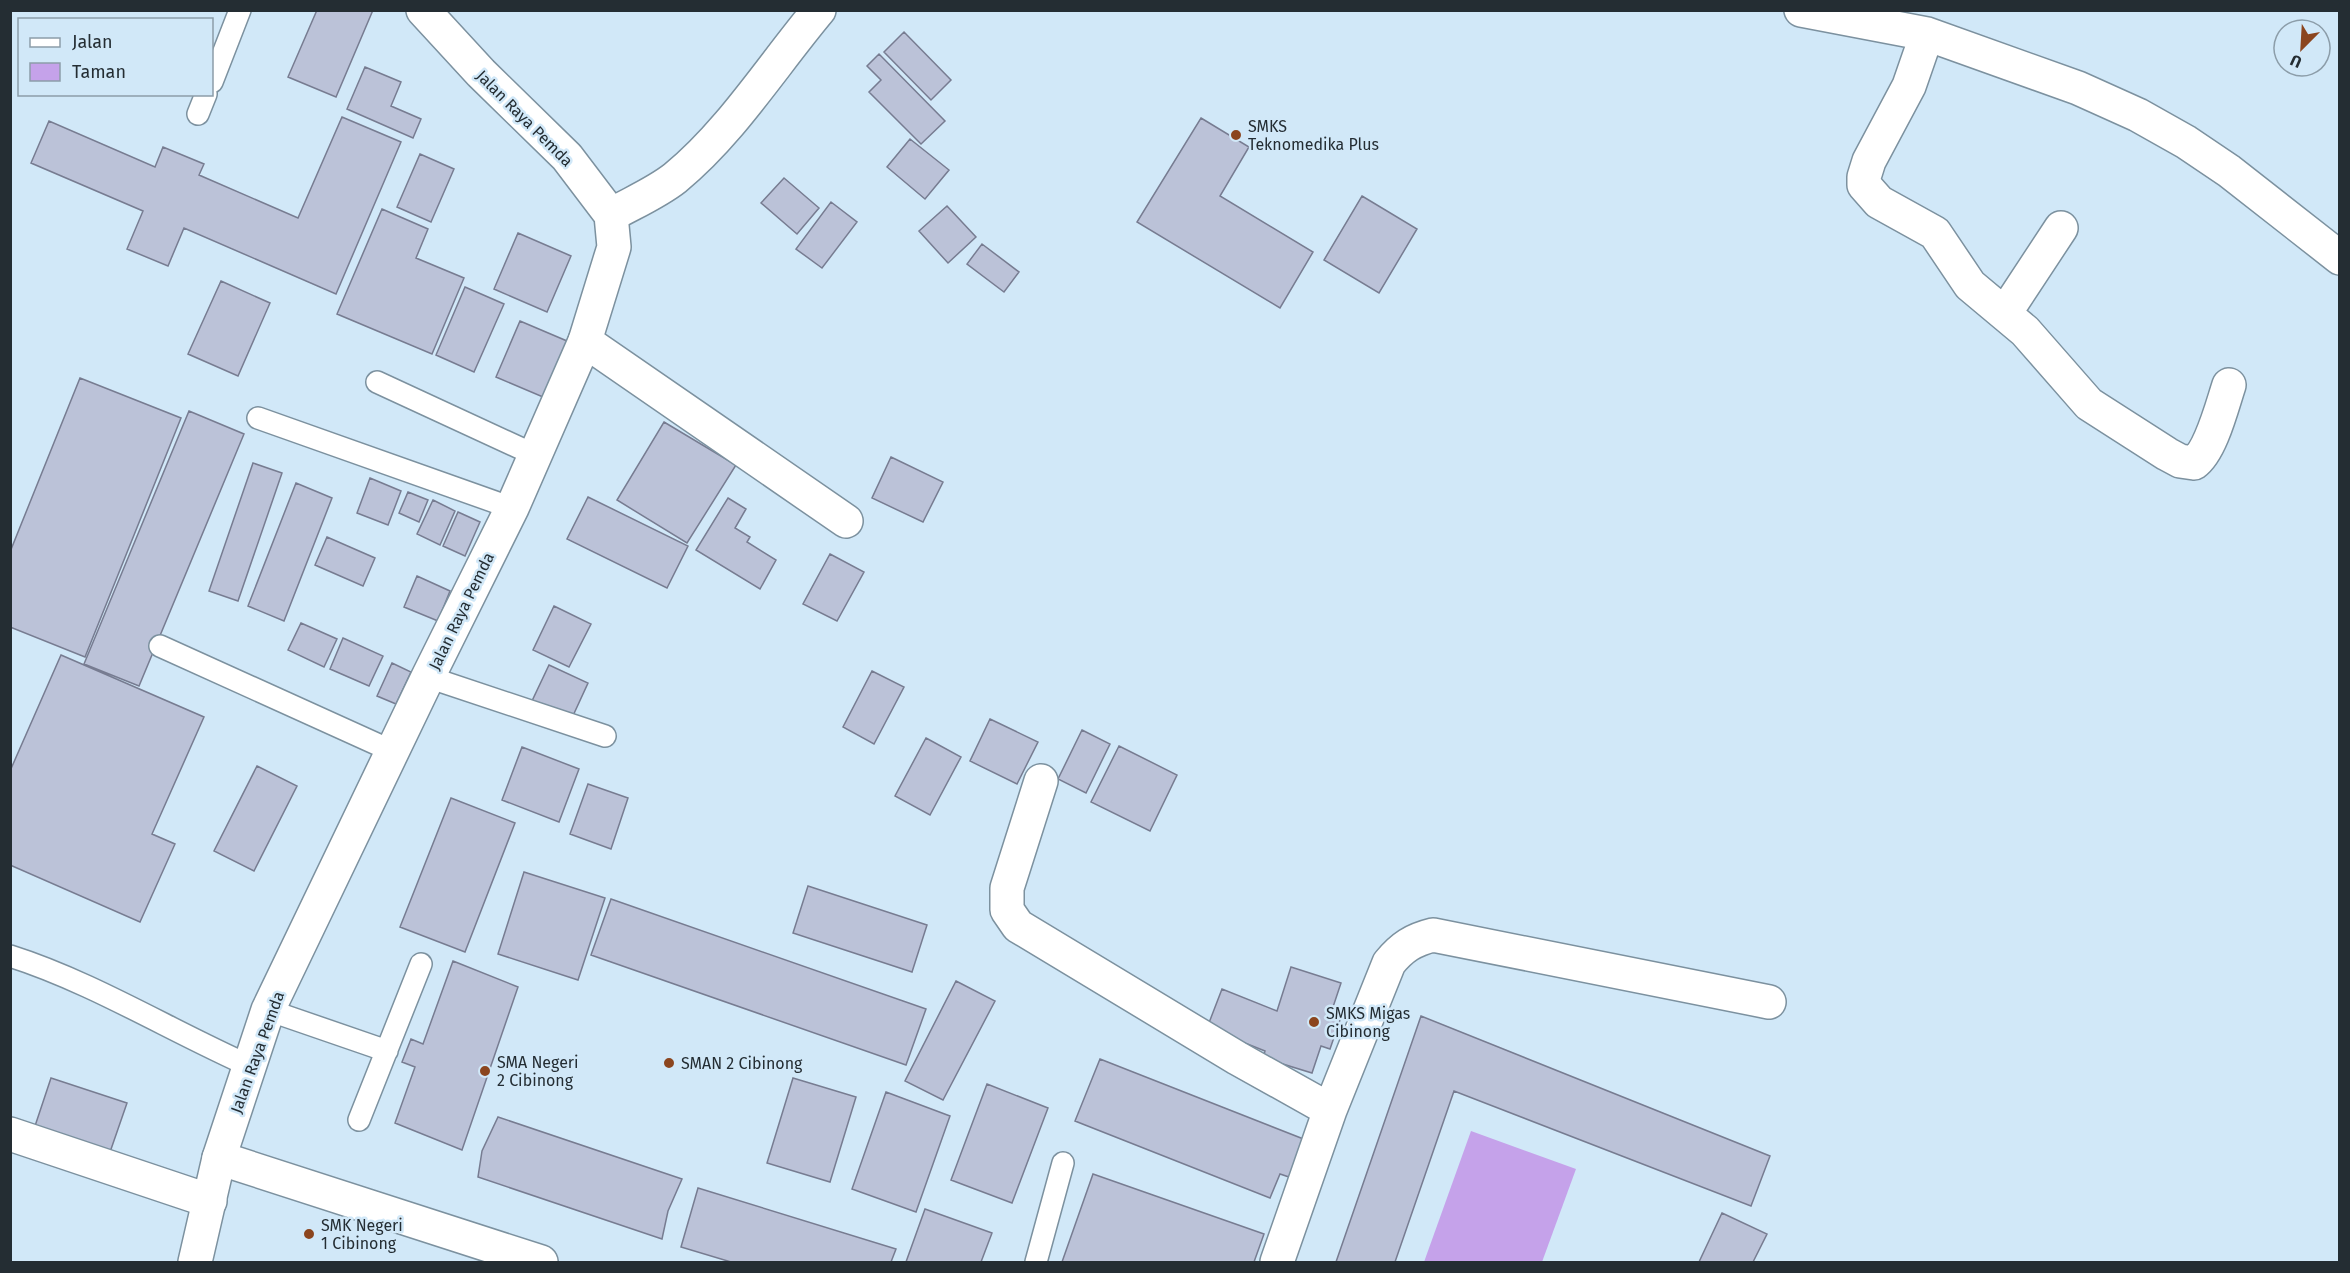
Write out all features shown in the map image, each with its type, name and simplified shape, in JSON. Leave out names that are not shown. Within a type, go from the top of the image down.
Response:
[{"type":"street","name":"Jalan Raya Pemda","points":[[195,1263],[219,1158],[268,1010],[512,508],[585,341],[614,247],[611,215],[567,157],[481,73],[423,10]]},
{"type":"street","points":[[611,215],[674,179],[699,155],[736,115],[819,10]]},
{"type":"street","points":[[1801,10],[1927,34],[2078,88],[2138,115],[2186,142],[2229,171],[2340,258]]},
{"type":"street","points":[[1927,34],[1909,86],[1869,161],[1864,185],[1879,202],[1935,233],[1970,285],[2031,337],[2090,404],[2180,461],[2194,463],[2199,459],[2208,443],[2229,385]]},
{"type":"street","points":[[2005,313],[2061,228]]},
{"type":"street","points":[[585,341],[846,521]]},
{"type":"street","points":[[1041,781],[1007,888],[1007,910],[1017,926],[1237,1058],[1330,1110]]},
{"type":"street","points":[[1277,1263],[1330,1110],[1389,963],[1401,948],[1415,939],[1433,935],[1769,1002]]},
{"type":"street","points":[[10,1134],[210,1201]]},
{"type":"street","points":[[219,1158],[541,1263]]},
{"type":"lane","points":[[213,78],[240,10]]},
{"type":"lane","points":[[377,382],[535,455]]},
{"type":"lane","points":[[258,418],[512,508]]},
{"type":"lane","points":[[160,646],[392,751]]},
{"type":"lane","points":[[428,677],[605,736]]},
{"type":"lane","points":[[10,956],[47,968],[200,1044],[250,1066]]},
{"type":"lane","points":[[359,1120],[421,964]]},
{"type":"lane","points":[[268,1010],[387,1051]]},
{"type":"lane","points":[[1036,1263],[1063,1163]]},
{"type":"green space","points":[[1471,1131],[1576,1169],[1542,1262],[1424,1262]]},
{"type":"building","points":[[317,10],[373,10],[336,97],[288,77]]},
{"type":"building","points":[[904,32],[951,80],[931,100],[884,52]]},
{"type":"building","points":[[879,54],[945,121],[921,144],[869,92],[881,80],[867,66]]},
{"type":"building","points":[[365,67],[401,82],[391,106],[421,119],[413,138],[347,109]]},
{"type":"building","points":[[342,117],[401,142],[336,294],[184,228],[168,266],[127,249],[143,211],[31,163],[49,121],[155,167],[163,147],[204,164],[199,175],[298,218]]},
{"type":"building","points":[[1201,118],[1249,147],[1220,196],[1313,252],[1280,308],[1137,222]]},
{"type":"building","points":[[910,139],[949,170],[925,199],[887,167]]},
{"type":"building","points":[[420,154],[454,169],[431,222],[397,207]]},
{"type":"building","points":[[784,178],[819,208],[797,234],[761,203]]},
{"type":"building","points":[[1362,196],[1417,229],[1379,293],[1324,260]]},
{"type":"building","points":[[831,202],[857,222],[822,268],[796,249]]},
{"type":"building","points":[[947,206],[976,237],[948,263],[919,231]]},
{"type":"building","points":[[382,209],[428,229],[416,258],[464,278],[432,354],[337,314]]},
{"type":"building","points":[[518,233],[571,256],[547,312],[494,289]]},
{"type":"building","points":[[982,244],[1019,272],[1004,292],[967,264]]},
{"type":"building","points":[[221,281],[270,303],[238,376],[188,354]]},
{"type":"building","points":[[465,287],[504,304],[474,372],[436,355]]},
{"type":"building","points":[[520,321],[567,341],[543,397],[496,377]]},
{"type":"building","points":[[80,378],[181,418],[85,657],[10,627],[10,552]]},
{"type":"building","points":[[189,411],[244,434],[139,686],[84,664]]},
{"type":"building","points":[[664,422],[736,465],[687,543],[617,500]]},
{"type":"building","points":[[891,457],[943,482],[923,522],[872,498]]},
{"type":"building","points":[[253,463],[282,473],[238,601],[209,591]]},
{"type":"building","points":[[370,478],[401,491],[388,525],[357,513]]},
{"type":"building","points":[[296,483],[332,498],[284,621],[248,606]]},
{"type":"building","points":[[408,492],[428,500],[419,522],[399,513]]},
{"type":"building","points":[[588,497],[688,546],[667,588],[567,539]]},
{"type":"building","points":[[728,498],[746,509],[735,528],[750,537],[747,542],[776,560],[760,589],[696,550]]},
{"type":"building","points":[[433,500],[455,511],[440,545],[417,534]]},
{"type":"building","points":[[458,512],[480,522],[465,556],[443,546]]},
{"type":"building","points":[[327,537],[375,558],[363,586],[315,565]]},
{"type":"building","points":[[830,554],[864,572],[837,621],[803,604]]},
{"type":"building","points":[[417,576],[450,591],[438,621],[404,607]]},
{"type":"building","points":[[554,606],[591,624],[569,667],[533,650]]},
{"type":"building","points":[[301,623],[337,639],[324,667],[288,650]]},
{"type":"building","points":[[343,638],[383,656],[369,686],[330,669]]},
{"type":"building","points":[[61,655],[204,717],[152,834],[175,844],[140,922],[10,865],[10,771]]},
{"type":"building","points":[[392,663],[411,672],[396,704],[377,696]]},
{"type":"building","points":[[549,665],[588,683],[571,720],[532,701]]},
{"type":"building","points":[[872,671],[904,687],[874,744],[843,727]]},
{"type":"building","points":[[990,719],[1038,742],[1017,784],[970,761]]},
{"type":"building","points":[[1082,730],[1110,744],[1086,793],[1058,779]]},
{"type":"building","points":[[926,738],[961,757],[930,815],[895,796]]},
{"type":"building","points":[[1119,746],[1177,775],[1150,831],[1091,802]]},
{"type":"building","points":[[522,747],[579,769],[559,822],[502,800]]},
{"type":"building","points":[[257,766],[297,786],[254,871],[214,851]]},
{"type":"building","points":[[588,784],[628,798],[611,849],[570,834]]},
{"type":"building","points":[[451,798],[515,823],[465,952],[400,927]]},
{"type":"building","points":[[524,872],[605,898],[578,980],[498,954]]},
{"type":"building","points":[[808,886],[927,925],[912,972],[793,933]]},
{"type":"building","points":[[611,899],[926,1009],[906,1065],[591,955]]},
{"type":"building","points":[[453,961],[518,987],[462,1150],[395,1123],[415,1067],[402,1062],[411,1039],[423,1044]]},
{"type":"building","points":[[1291,967],[1341,983],[1330,1016],[1340,1020],[1330,1049],[1321,1046],[1312,1073],[1263,1058],[1265,1051],[1207,1028],[1222,989],[1277,1011]]},
{"type":"building","points":[[956,981],[995,1001],[943,1100],[905,1081]]},
{"type":"building","points":[[1421,1016],[1770,1156],[1751,1206],[1454,1091],[1395,1262],[1336,1262]]},
{"type":"building","points":[[1100,1059],[1306,1140],[1289,1177],[1280,1174],[1270,1198],[1075,1121]]},
{"type":"building","points":[[51,1078],[127,1103],[109,1155],[34,1129]]},
{"type":"building","points":[[793,1078],[856,1097],[830,1182],[767,1163]]},
{"type":"building","points":[[987,1084],[1048,1108],[1012,1203],[951,1180]]},
{"type":"building","points":[[886,1092],[950,1116],[916,1212],[852,1189]]},
{"type":"building","points":[[498,1117],[682,1179],[668,1211],[662,1239],[478,1177],[482,1151]]},
{"type":"building","points":[[1093,1174],[1264,1234],[1254,1262],[1062,1262]]},
{"type":"building","points":[[698,1188],[896,1249],[891,1262],[731,1262],[681,1247]]},
{"type":"building","points":[[925,1209],[992,1233],[981,1262],[906,1262]]},
{"type":"building","points":[[1722,1213],[1767,1234],[1753,1262],[1699,1262]]},
{"type":"place","name":"SMKS Teknomedika Plus","points":[[1236,135]]},
{"type":"place","name":"SMKS Migas Cibinong","points":[[1314,1022]]},
{"type":"place","name":"SMAN 2 Cibinong","points":[[669,1063]]},
{"type":"place","name":"SMA Negeri 2 Cibinong","points":[[485,1071]]},
{"type":"place","name":"SMK Negeri 1 Cibinong","points":[[309,1234]]}]
